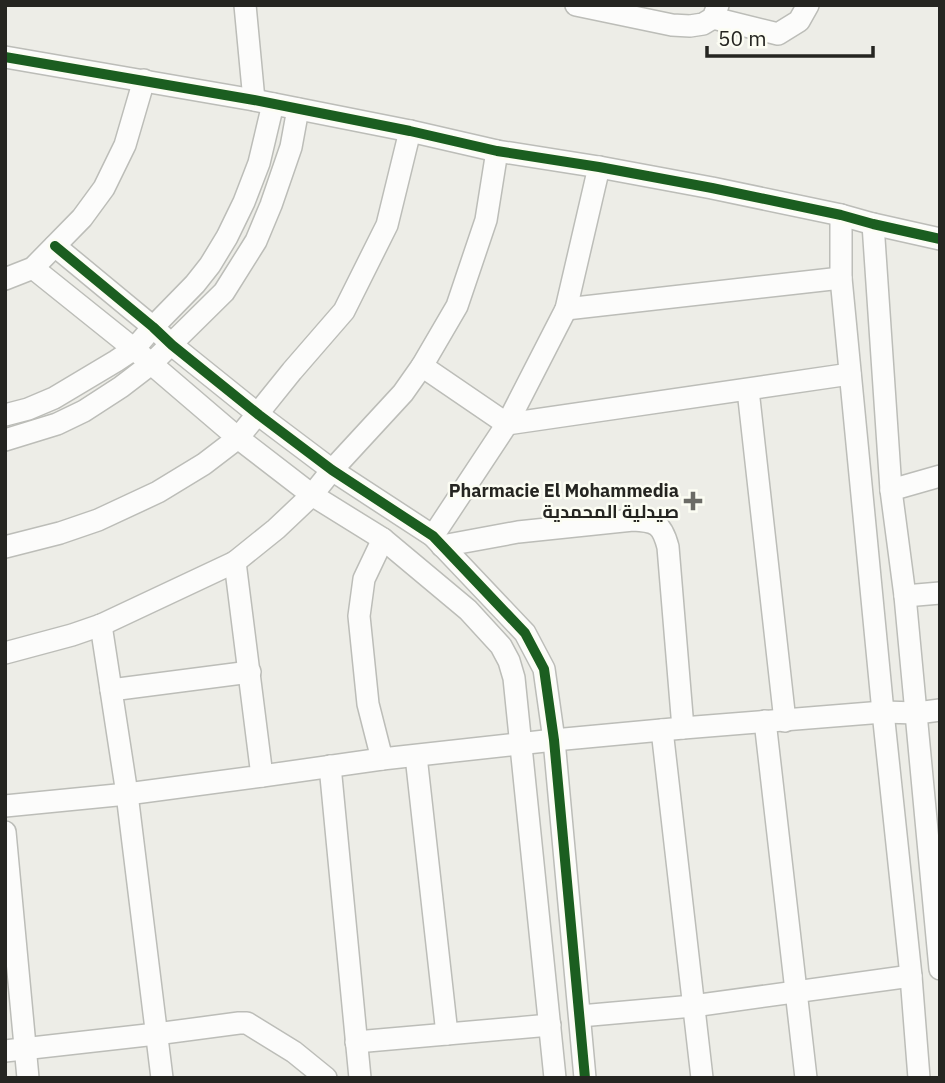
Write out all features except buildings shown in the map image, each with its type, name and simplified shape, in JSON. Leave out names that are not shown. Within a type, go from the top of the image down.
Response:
[{"type":"street","points":[[5,415],[54,398],[134,349],[195,284],[227,237],[259,163],[263,102],[244,5]]},
{"type":"street","points":[[576,5],[672,25],[690,26],[703,24],[716,12],[778,34],[799,21],[808,5]]},
{"type":"street","points":[[5,57],[263,102],[497,151],[712,188],[940,239]]},
{"type":"street","points":[[5,279],[33,268],[82,218],[104,188],[125,145],[144,80]]},
{"type":"street","points":[[5,440],[57,424],[84,411],[121,387],[172,345],[224,292],[257,241],[291,147],[299,109]]},
{"type":"street","points":[[5,547],[98,520],[158,492],[204,464],[238,438],[344,311],[387,225],[410,131]]},
{"type":"street","points":[[5,653],[101,625],[235,562],[312,495],[403,393],[457,306],[486,220],[497,151]]},
{"type":"street","points":[[438,541],[508,424],[566,309],[599,167]]},
{"type":"street","points":[[841,215],[841,278],[919,1078]]},
{"type":"street","points":[[873,225],[891,490],[905,596],[940,969]]},
{"type":"street","points":[[55,246],[259,415],[332,470],[438,541],[525,633],[544,669],[554,740],[585,1078]]},
{"type":"street","points":[[33,268],[134,349],[238,438],[312,495],[383,539],[468,610],[501,646],[514,678],[555,1078]]},
{"type":"street","points":[[566,309],[841,278]]},
{"type":"street","points":[[422,366],[508,424],[850,374]]},
{"type":"street","points":[[748,390],[806,1078]]},
{"type":"street","points":[[891,490],[940,476]]},
{"type":"street","points":[[438,541],[633,520],[650,521],[660,527],[665,536],[668,547],[672,729],[693,1006],[702,1078]]},
{"type":"street","points":[[382,759],[368,704],[359,616],[363,579],[383,539]]},
{"type":"street","points":[[235,562],[262,776]]},
{"type":"street","points":[[905,596],[940,593]]},
{"type":"street","points":[[481,624],[498,604]]},
{"type":"street","points":[[101,625],[127,794],[162,1078]]},
{"type":"street","points":[[111,690],[250,673]]},
{"type":"street","points":[[5,806],[127,794],[382,759],[554,740],[883,712],[916,713],[940,710]]},
{"type":"street","points":[[416,756],[447,1034]]},
{"type":"street","points":[[330,766],[360,1078]]},
{"type":"street","points":[[5,832],[15,1050],[28,1078]]},
{"type":"street","points":[[580,1016],[693,1006],[911,976]]},
{"type":"street","points":[[15,1050],[247,1023],[294,1052],[326,1078]]},
{"type":"street","points":[[356,1042],[550,1025]]},
{"type":"cycle path","points":[[5,57],[254,100],[497,151],[712,188],[940,239]]},
{"type":"cycle path","points":[[55,246],[259,415],[332,470],[433,536],[525,633],[544,669],[554,740],[585,1078]]},
{"type":"place","name":"Pharmacie El Mohammedia صيدلية المحمدية","points":[[693,501]]}]
